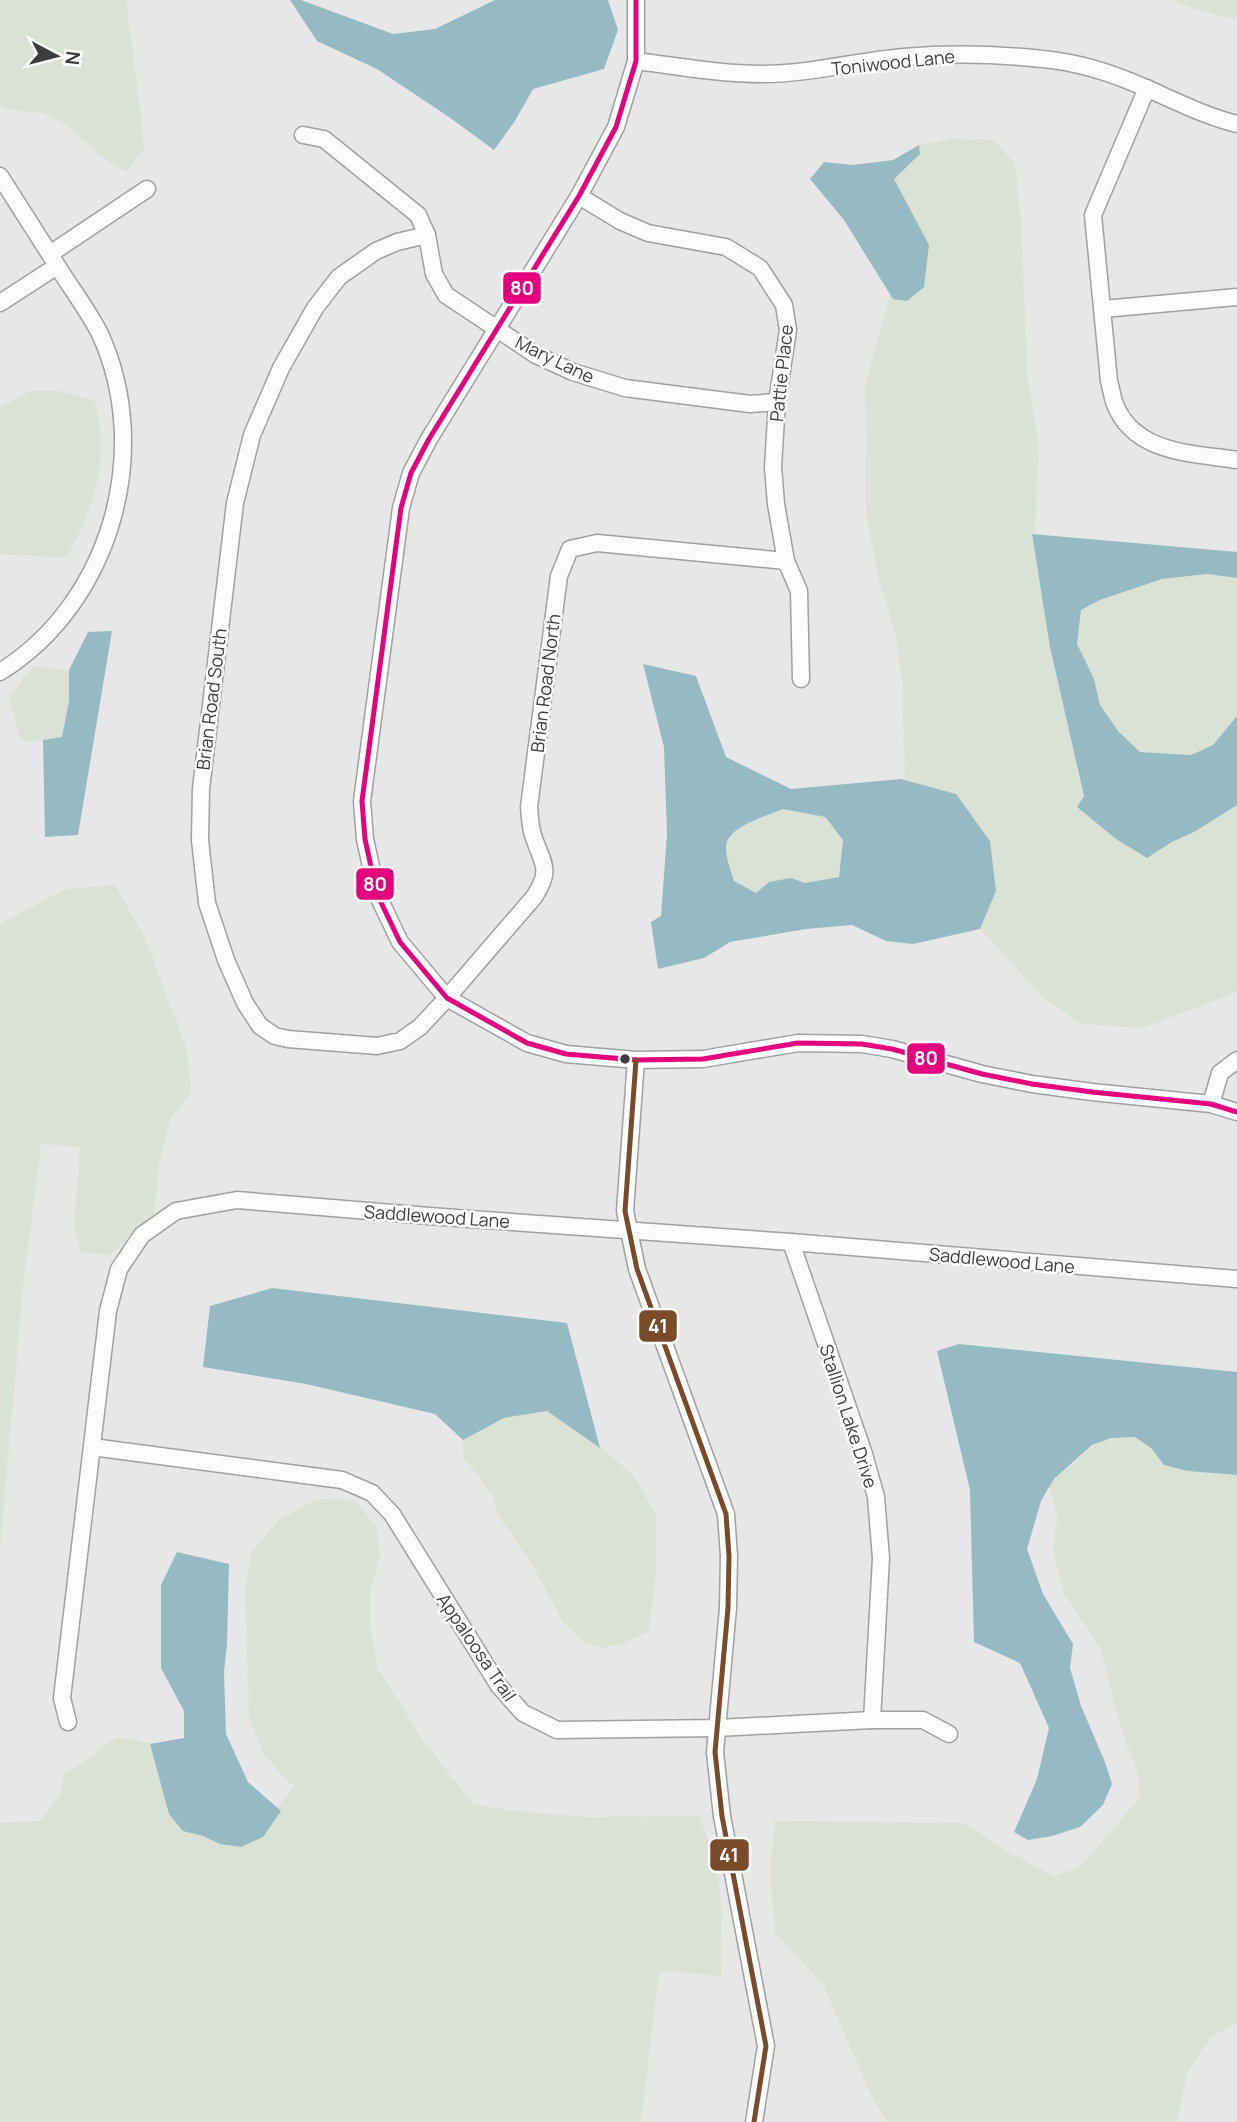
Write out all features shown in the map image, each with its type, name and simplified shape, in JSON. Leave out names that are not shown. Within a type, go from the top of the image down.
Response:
[{"type":"street","points":[[636,0],[636,61],[616,127],[579,196],[429,439],[411,473],[401,509],[362,801],[365,839],[377,894],[400,942],[447,998],[527,1043],[566,1054],[636,1060],[703,1059],[798,1043],[862,1044],[1032,1084],[1211,1104],[1237,1112]]},
{"type":"street","name":"Toniwood Lane","points":[[636,61],[733,73],[764,74],[831,69],[902,57],[956,54],[1044,59],[1102,71],[1147,88],[1193,110],[1237,124]]},
{"type":"street","points":[[1147,88],[1093,215],[1109,380],[1114,403],[1127,423],[1142,438],[1163,448],[1237,460]]},
{"type":"street","name":"Mary Lane","points":[[303,135],[324,139],[418,215],[427,235],[434,274],[446,295],[536,355],[596,380],[625,388],[750,404],[777,402]]},
{"type":"street","points":[[0,176],[99,334],[114,377],[124,436],[120,488],[114,517],[83,591],[54,629],[0,673]]},
{"type":"street","points":[[0,303],[147,189]]},
{"type":"street","name":"Pattie Place","points":[[579,196],[620,221],[649,233],[726,247],[760,268],[784,305],[788,330],[777,402],[773,467],[786,561],[799,591],[801,679]]},
{"type":"street","name":"Brian Road South","points":[[427,235],[397,242],[376,251],[339,277],[314,308],[281,368],[252,435],[235,503],[218,633],[201,789],[201,840],[207,903],[226,960],[245,1003],[260,1026],[275,1036],[377,1046],[400,1041],[420,1027],[447,998]]},
{"type":"street","points":[[1103,309],[1237,297]]},
{"type":"street","name":"Brian Road North","points":[[447,998],[534,897],[544,881],[545,866],[531,831],[529,807],[559,576],[570,549],[597,543],[786,561]]},
{"type":"street","points":[[636,1060],[625,1211],[637,1269],[726,1514],[729,1556],[728,1608],[715,1752],[722,1816],[766,2046],[754,2122]]},
{"type":"street","points":[[1211,1104],[1220,1073],[1237,1060]]},
{"type":"street","name":"Saddlewood Lane","points":[[68,1722],[62,1698],[108,1311],[119,1269],[142,1235],[176,1211],[237,1200],[1237,1279]]},
{"type":"street","name":"Stallion Lake Drive","points":[[791,1242],[864,1454],[876,1497],[881,1558],[872,1720]]},
{"type":"street","name":"Appaloosa Trail","points":[[92,1447],[342,1480],[372,1493],[392,1514],[499,1686],[523,1713],[557,1730],[718,1728],[923,1720],[949,1734]]},
{"type":"shaded area","points":[[0,0],[126,0],[144,149],[126,172],[101,156],[71,128],[43,113],[10,110],[0,104]]},
{"type":"shaded area","points":[[1173,0],[1237,0],[1237,20],[1188,7]]},
{"type":"shaded area","points":[[952,139],[994,140],[1015,164],[1021,221],[1028,382],[1039,445],[1035,533],[1032,534],[1050,647],[1084,796],[1077,807],[1116,839],[1147,858],[1237,805],[1237,989],[1226,996],[1143,1028],[1081,1024],[1044,998],[980,929],[996,891],[990,841],[956,794],[905,780],[902,680],[895,633],[878,576],[866,513],[865,386],[890,294],[893,299],[894,179],[920,154],[919,145]]},
{"type":"shaded area","points":[[31,391],[61,391],[95,401],[101,444],[97,482],[85,520],[66,558],[0,554],[0,407]]},
{"type":"shaded area","points":[[1207,574],[1237,578],[1237,716],[1213,745],[1191,755],[1140,752],[1118,731],[1100,705],[1094,679],[1077,644],[1081,610],[1100,600],[1162,579]]},
{"type":"shaded area","points":[[34,666],[69,670],[69,701],[62,737],[25,742],[20,739],[9,697]]},
{"type":"shaded area","points":[[783,809],[824,817],[843,840],[839,877],[805,883],[791,878],[756,893],[733,881],[726,852],[728,841],[739,828]]},
{"type":"shaded area","points":[[115,885],[145,938],[187,1050],[191,1094],[170,1119],[159,1165],[154,1216],[110,1255],[81,1252],[74,1229],[80,1147],[41,1144],[22,1295],[0,1553],[0,924],[66,889]]},
{"type":"shaded area","points":[[547,1411],[592,1440],[633,1475],[656,1515],[656,1571],[649,1632],[621,1644],[602,1648],[585,1643],[563,1622],[533,1566],[497,1513],[493,1497],[464,1457],[463,1438],[504,1418]]},
{"type":"shaded area","points":[[1135,1437],[1151,1448],[1165,1465],[1188,1471],[1237,1475],[1237,2022],[1210,2038],[1187,2073],[1177,2122],[887,2122],[869,2091],[823,1984],[775,1933],[770,1870],[775,1821],[964,1823],[1003,1849],[1054,1876],[1079,1867],[1140,1796],[1137,1771],[1121,1729],[1100,1647],[1064,1593],[1053,1552],[1057,1515],[1049,1487],[1060,1474],[1100,1442]]},
{"type":"shaded area","points":[[315,1500],[356,1501],[377,1528],[380,1556],[370,1592],[370,1626],[377,1667],[423,1740],[473,1804],[514,1811],[589,1817],[699,1816],[718,1868],[722,1914],[721,1976],[671,1971],[659,1973],[641,2122],[0,2122],[0,1823],[40,1821],[61,1793],[63,1775],[118,1737],[153,1744],[169,1814],[220,1844],[241,1847],[263,1837],[280,1811],[277,1808],[295,1785],[287,1781],[263,1753],[249,1718],[245,1591],[252,1551],[279,1520]]},
{"type":"water","points":[[290,0],[301,0],[393,34],[435,29],[495,0],[608,0],[618,30],[604,69],[533,89],[494,150],[377,69],[317,41]]},
{"type":"water","points":[[919,145],[920,154],[894,179],[929,245],[924,287],[907,301],[893,299],[844,220],[810,179],[824,162],[853,165],[893,160]]},
{"type":"water","points":[[1032,534],[1237,552],[1237,578],[1207,574],[1162,579],[1100,600],[1081,610],[1077,644],[1094,679],[1100,705],[1118,731],[1140,752],[1191,755],[1213,745],[1237,716],[1237,805],[1147,858],[1116,839],[1077,807],[1084,796],[1050,647]]},
{"type":"water","points":[[112,631],[78,835],[45,837],[43,740],[62,737],[69,701],[69,670],[88,632]]},
{"type":"water","points":[[643,664],[696,676],[726,757],[791,789],[901,779],[956,794],[990,841],[996,891],[980,929],[913,944],[886,941],[852,925],[806,929],[730,942],[704,958],[658,969],[651,922],[661,916],[667,834],[664,747]],"holes":[[[783,809],[825,817],[843,840],[839,877],[805,883],[791,878],[769,882],[756,893],[734,881],[726,848],[732,834],[739,828]]]},
{"type":"water","points":[[272,1288],[567,1323],[600,1448],[547,1411],[504,1418],[463,1440],[435,1414],[306,1384],[203,1367],[210,1306]]},
{"type":"water","points":[[959,1344],[1237,1372],[1237,1475],[1188,1471],[1164,1465],[1151,1448],[1135,1437],[1111,1438],[1092,1445],[1055,1478],[1041,1501],[1027,1549],[1043,1594],[1073,1644],[1070,1668],[1081,1706],[1112,1784],[1103,1805],[1080,1827],[1028,1840],[1014,1832],[1037,1779],[1049,1728],[1020,1663],[974,1642],[970,1490],[937,1351]]},
{"type":"water","points":[[177,1552],[229,1564],[224,1672],[226,1734],[248,1782],[281,1811],[263,1837],[241,1847],[220,1844],[183,1831],[169,1814],[150,1744],[184,1738],[184,1711],[161,1668],[161,1585]]},
{"type":"transit line","name":"80","points":[[636,0],[636,61],[616,127],[579,196],[429,439],[411,473],[401,508],[362,801],[365,839],[377,894],[400,942],[447,998],[527,1043],[566,1054],[636,1060],[703,1059],[798,1043],[862,1044],[1032,1084],[1211,1104],[1237,1112]]},
{"type":"transit line","name":"41","points":[[636,1060],[625,1211],[637,1269],[726,1514],[729,1556],[728,1608],[715,1752],[722,1816],[766,2046],[754,2122]]}]
